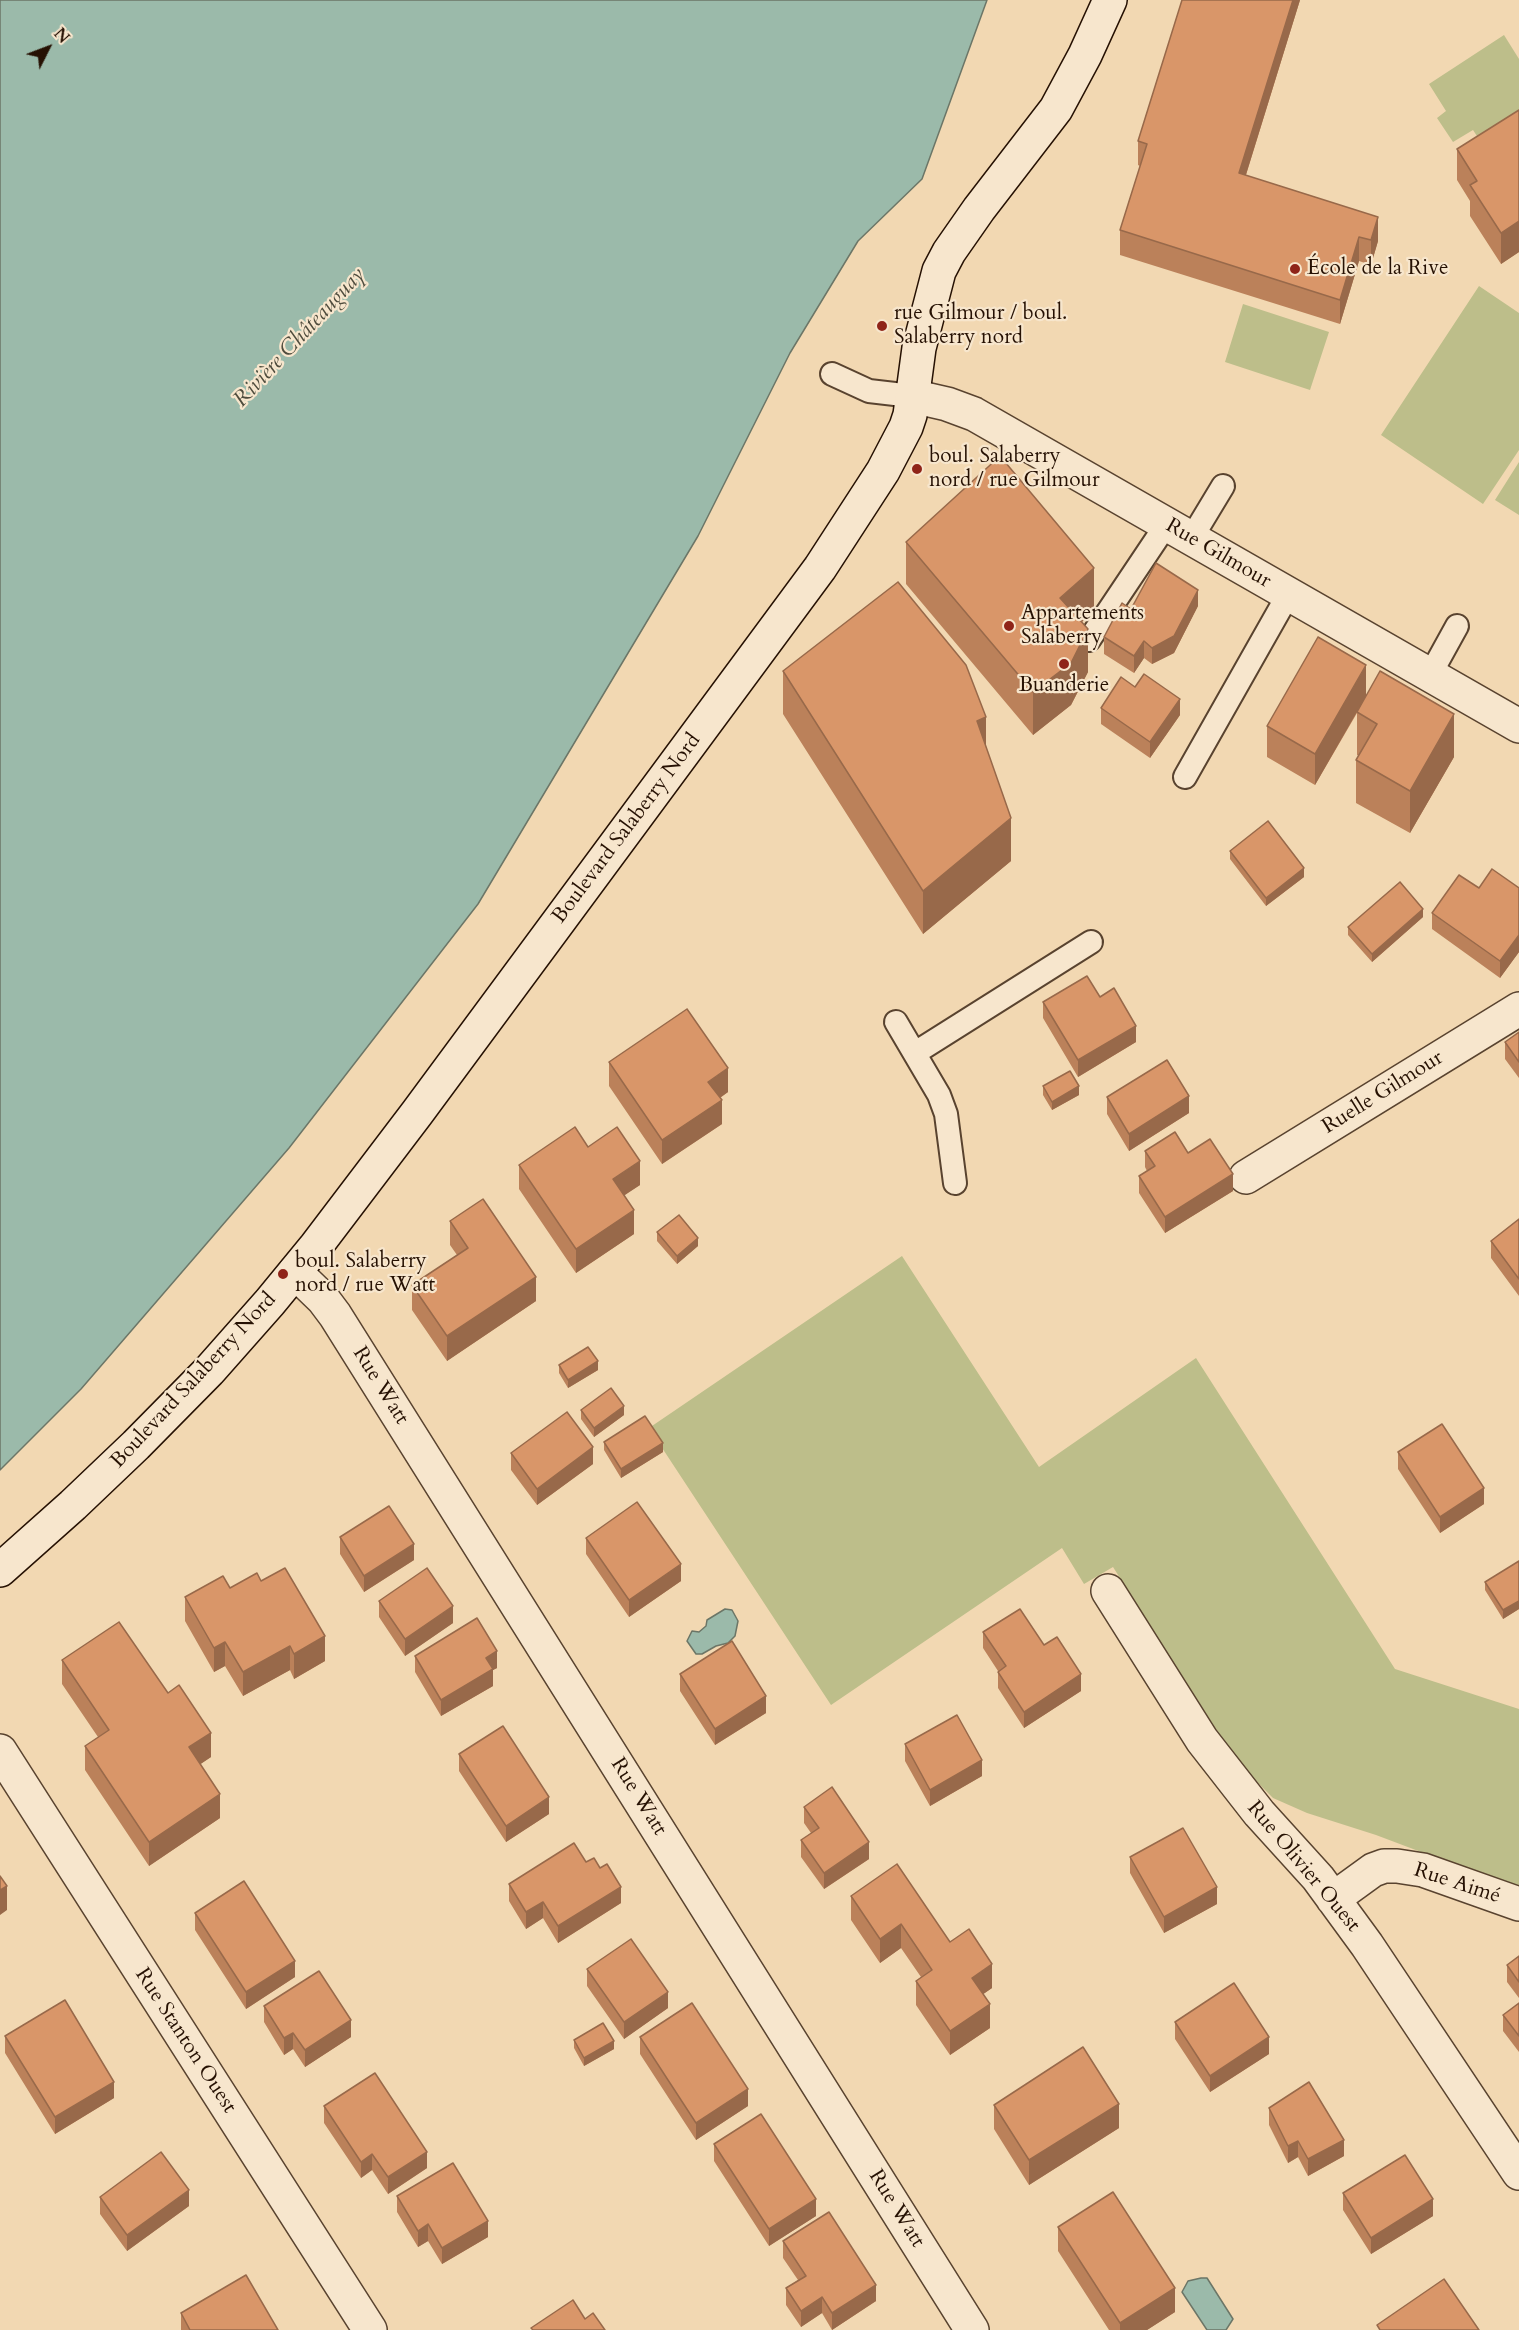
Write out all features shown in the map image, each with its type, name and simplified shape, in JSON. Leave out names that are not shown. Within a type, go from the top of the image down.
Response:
[{"type":"street","name":"Boulevard Salaberry Nord","points":[[0,1570],[73,1505],[160,1421],[243,1334],[295,1272],[417,1113],[820,568],[897,447],[910,415],[919,348],[939,271],[949,252],[979,210],[1056,109],[1077,72],[1110,0]]},
{"type":"street","name":"Rue Gilmour","points":[[912,396],[948,404],[974,414],[1519,726]]},
{"type":"street","name":"Ruelle Gilmour","points":[[1246,1177],[1519,1009]]},
{"type":"street","name":"Rue Watt","points":[[295,1272],[324,1299],[335,1315],[972,2330]]},
{"type":"street","name":"Rue Olivier Ouest","points":[[1108,1591],[1172,1695],[1215,1758],[1259,1813],[1318,1878],[1367,1945],[1519,2173]]},
{"type":"street","name":"Rue Stanton Ouest","points":[[0,1751],[370,2330]]},
{"type":"street","name":"Rue Aimé","points":[[1333,1899],[1373,1870],[1384,1866],[1397,1866],[1423,1870],[1519,1904]]},
{"type":"lane","points":[[832,374],[869,391],[912,396]]},
{"type":"lane","points":[[1089,640],[1179,532],[1223,486]]},
{"type":"lane","points":[[1185,777],[1288,595]]},
{"type":"lane","points":[[1430,675],[1457,626]]},
{"type":"lane","points":[[915,1053],[1091,942]]},
{"type":"lane","points":[[896,1022],[939,1095],[946,1114],[955,1183]]},
{"type":"green space","points":[[1504,35],[1519,59],[1519,122],[1483,145],[1473,130],[1453,142],[1437,118],[1446,111],[1429,84]]},
{"type":"green space","points":[[1479,286],[1519,313],[1519,450],[1483,504],[1381,435]]},
{"type":"green space","points":[[1243,304],[1329,332],[1310,390],[1225,362]]},
{"type":"green space","points":[[1519,462],[1519,515],[1495,500]]},
{"type":"green space","points":[[902,1256],[1039,1467],[1196,1358],[1395,1669],[1519,1709],[1519,1889],[1376,1835],[1307,1813],[1273,1798],[1253,1778],[1221,1737],[1113,1567],[1084,1584],[1062,1548],[831,1705],[649,1428]]},
{"type":"water","name":"Rivière Châteauguay","points":[[0,0],[987,0],[922,179],[858,241],[790,353],[698,536],[478,904],[289,1148],[81,1389],[0,1470]]},
{"type":"water","points":[[725,1609],[732,1610],[738,1621],[735,1636],[728,1643],[716,1646],[702,1654],[696,1654],[687,1641],[692,1631],[699,1632],[706,1626],[707,1620]]},
{"type":"water","points":[[1207,2278],[1233,2319],[1226,2330],[1207,2330],[1182,2292],[1188,2281]]},
{"type":"building","points":[[1182,0],[1293,0],[1239,173],[1378,217],[1371,240],[1359,237],[1340,300],[1120,230],[1147,144],[1138,141]]},
{"type":"building","points":[[1519,110],[1519,221],[1501,233],[1470,185],[1477,181],[1457,149]]},
{"type":"building","name":"Appartements Salaberry","points":[[1000,456],[1094,568],[1060,598],[1088,629],[1071,663],[1033,692],[906,542]]},
{"type":"building","points":[[1156,563],[1198,590],[1174,636],[1152,648],[1144,641],[1134,656],[1104,637],[1122,603],[1131,609]]},
{"type":"building","points":[[898,582],[966,665],[986,717],[977,721],[1011,818],[923,891],[783,671]]},
{"type":"building","points":[[1318,637],[1366,665],[1315,754],[1267,726]]},
{"type":"building","points":[[1380,671],[1454,714],[1410,791],[1356,760],[1377,724],[1357,712]]},
{"type":"building","points":[[1144,674],[1180,699],[1150,742],[1101,708],[1121,677],[1135,687]]},
{"type":"building","points":[[1268,821],[1304,868],[1266,898],[1230,851]]},
{"type":"building","points":[[1492,869],[1519,888],[1519,935],[1500,961],[1432,913],[1459,875],[1479,888]]},
{"type":"building","points":[[1400,882],[1423,909],[1372,954],[1348,927]]},
{"type":"building","points":[[1087,976],[1100,997],[1114,988],[1136,1026],[1078,1060],[1043,1002]]},
{"type":"building","points":[[687,1009],[728,1068],[708,1082],[722,1100],[662,1140],[609,1062]]},
{"type":"building","points":[[1519,1032],[1519,1062],[1505,1042]]},
{"type":"building","points":[[1167,1060],[1189,1096],[1129,1134],[1107,1097]]},
{"type":"building","points":[[1070,1071],[1079,1086],[1052,1102],[1043,1086]]},
{"type":"building","points":[[575,1127],[588,1147],[617,1127],[640,1161],[613,1179],[634,1210],[576,1249],[519,1165]]},
{"type":"building","points":[[1175,1132],[1188,1153],[1210,1139],[1233,1174],[1165,1217],[1139,1176],[1155,1166],[1145,1151]]},
{"type":"building","points":[[483,1199],[536,1277],[447,1336],[412,1285],[468,1248],[450,1221]]},
{"type":"building","points":[[679,1215],[698,1238],[677,1256],[657,1232]]},
{"type":"building","points":[[1519,1219],[1519,1279],[1491,1241]]},
{"type":"building","points":[[588,1347],[598,1361],[568,1380],[559,1365]]},
{"type":"building","points":[[611,1388],[624,1406],[594,1428],[581,1410]]},
{"type":"building","points":[[567,1412],[593,1447],[537,1489],[511,1453]]},
{"type":"building","points":[[645,1416],[663,1443],[621,1469],[604,1442]]},
{"type":"building","points":[[1442,1424],[1484,1488],[1440,1517],[1398,1452]]},
{"type":"building","points":[[637,1502],[681,1564],[629,1600],[586,1538]]},
{"type":"building","points":[[389,1506],[414,1544],[364,1576],[340,1537]]},
{"type":"building","points":[[1519,1561],[1519,1601],[1503,1610],[1485,1582]]},
{"type":"building","points":[[285,1568],[325,1636],[294,1654],[290,1646],[243,1672],[225,1642],[214,1648],[185,1597],[223,1576],[230,1588],[257,1573],[261,1581]]},
{"type":"building","points":[[427,1568],[453,1606],[405,1639],[379,1601]]},
{"type":"building","points":[[1020,1609],[1044,1645],[1057,1637],[1081,1674],[1024,1712],[998,1672],[1006,1666],[983,1632]]},
{"type":"building","points":[[477,1618],[497,1651],[486,1658],[493,1669],[441,1700],[415,1656]]},
{"type":"building","points":[[119,1622],[168,1693],[179,1685],[211,1733],[189,1747],[220,1794],[149,1842],[85,1746],[109,1730],[62,1660]]},
{"type":"building","points":[[732,1641],[766,1696],[715,1729],[680,1674]]},
{"type":"building","points":[[957,1715],[982,1760],[930,1790],[905,1744]]},
{"type":"building","points":[[503,1726],[549,1797],[506,1826],[459,1754]]},
{"type":"building","points":[[832,1787],[869,1842],[824,1873],[801,1840],[819,1828],[804,1807]]},
{"type":"building","points":[[1183,1828],[1217,1887],[1164,1917],[1130,1857]]},
{"type":"building","points":[[574,1843],[586,1862],[594,1858],[600,1868],[607,1864],[621,1887],[558,1926],[543,1902],[526,1912],[509,1884]]},
{"type":"building","points":[[897,1864],[950,1942],[969,1929],[992,1964],[972,1978],[990,2004],[950,2031],[916,1981],[932,1970],[901,1924],[880,1939],[851,1896]]},
{"type":"building","points":[[0,1876],[7,1886],[0,1890]]},
{"type":"building","points":[[244,1881],[295,1961],[246,1992],[195,1913]]},
{"type":"building","points":[[631,1939],[668,1992],[624,2022],[587,1969]]},
{"type":"building","points":[[1519,1956],[1519,1982],[1507,1965]]},
{"type":"building","points":[[319,1971],[351,2020],[305,2050],[293,2033],[284,2038],[264,2006]]},
{"type":"building","points":[[1234,1983],[1269,2037],[1210,2076],[1175,2022]]},
{"type":"building","points":[[65,2000],[114,2082],[55,2117],[5,2036]]},
{"type":"building","points":[[692,2003],[748,2089],[696,2123],[640,2037]]},
{"type":"building","points":[[1519,2003],[1519,2036],[1503,2015]]},
{"type":"building","points":[[603,2023],[614,2041],[584,2058],[574,2040]]},
{"type":"building","points":[[1083,2047],[1119,2104],[1029,2160],[994,2105]]},
{"type":"building","points":[[375,2073],[427,2152],[388,2177],[372,2154],[361,2162],[324,2106]]},
{"type":"building","points":[[1309,2082],[1344,2140],[1308,2159],[1298,2141],[1288,2146],[1269,2108]]},
{"type":"building","points":[[761,2114],[816,2199],[769,2229],[714,2144]]},
{"type":"building","points":[[161,2152],[189,2190],[127,2235],[100,2197]]},
{"type":"building","points":[[1405,2155],[1433,2199],[1371,2238],[1343,2193]]},
{"type":"building","points":[[453,2163],[488,2221],[442,2248],[428,2224],[418,2231],[397,2196]]},
{"type":"building","points":[[1113,2192],[1175,2288],[1120,2323],[1058,2227]]},
{"type":"building","points":[[829,2212],[876,2285],[832,2313],[822,2297],[801,2311],[786,2288],[806,2276],[783,2241]]},
{"type":"building","points":[[246,2275],[278,2330],[190,2330],[181,2313]]},
{"type":"building","points":[[1444,2279],[1479,2330],[1380,2330],[1377,2325]]},
{"type":"building","points":[[573,2300],[585,2319],[593,2313],[605,2330],[533,2330],[531,2328]]},
{"type":"place","name":"École de la Rive","points":[[1295,269]]},
{"type":"place","name":"rue Gilmour / boul. Salaberry nord","points":[[882,326]]},
{"type":"place","name":"boul. Salaberry nord / rue Gilmour","points":[[917,469]]},
{"type":"place","name":"Appartements Salaberry","points":[[1009,626]]},
{"type":"place","name":"Buanderie","points":[[1064,664]]},
{"type":"place","name":"boul. Salaberry nord / rue Watt","points":[[283,1274]]}]
